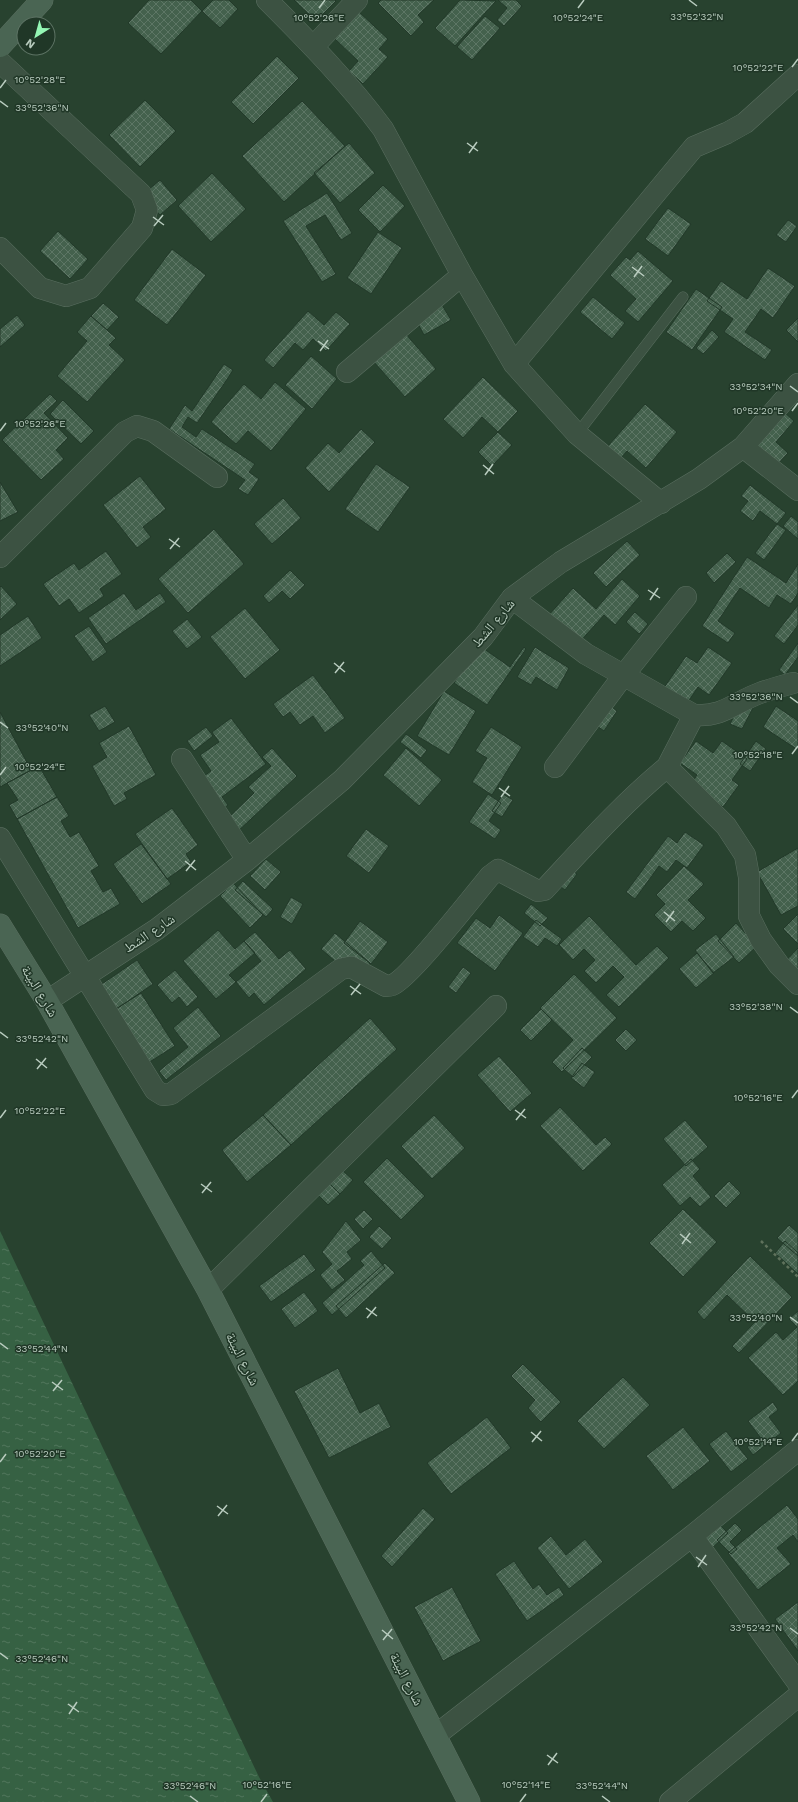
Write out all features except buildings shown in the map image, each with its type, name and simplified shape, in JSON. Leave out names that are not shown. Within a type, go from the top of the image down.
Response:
[{"type":"main road","points":[[0,46],[42,0]]},
{"type":"main road","name":"شارع البيئة","points":[[0,925],[47,1001],[208,1290],[469,1802]]},
{"type":"street","points":[[268,0],[313,47],[371,112],[383,130],[462,275],[514,364],[577,434],[661,503]]},
{"type":"street","points":[[313,47],[357,0]]},
{"type":"street","points":[[0,62],[141,194],[147,210],[142,228],[90,288],[66,296],[40,288],[0,248]]},
{"type":"street","points":[[514,364],[694,146],[727,133],[745,123],[798,75]]},
{"type":"street","points":[[347,372],[462,275]]},
{"type":"street","name":"شارع الشط","points":[[47,1001],[84,975],[157,929],[247,860],[342,780],[483,637],[512,598],[561,562],[699,479],[743,447],[798,384]]},
{"type":"street","points":[[0,557],[126,432],[137,426],[153,431],[217,477]]},
{"type":"street","points":[[743,447],[798,490]]},
{"type":"street","points":[[555,767],[623,676],[686,597]]},
{"type":"street","points":[[512,598],[586,654],[694,715],[708,716],[719,713],[760,693],[793,683]]},
{"type":"street","points":[[0,838],[155,1090],[162,1095],[171,1094],[341,969],[351,967],[386,986],[396,983],[423,956],[490,876],[498,870],[538,891],[544,890],[620,809],[667,767],[694,715]]},
{"type":"street","points":[[182,759],[247,860]]},
{"type":"street","points":[[667,767],[726,826],[745,855],[749,877],[749,916],[761,940],[779,965],[798,984]]},
{"type":"street","points":[[208,1290],[496,1006]]},
{"type":"street","points":[[436,1735],[692,1536],[798,1450]]},
{"type":"street","points":[[692,1536],[798,1683]]},
{"type":"street","points":[[670,1802],[798,1696]]},
{"type":"lane","points":[[577,434],[683,297]]},
{"type":"path","points":[[761,1241],[798,1277]]},
{"type":"water","points":[[0,1231],[259,1777],[273,1802],[0,1802]]}]
